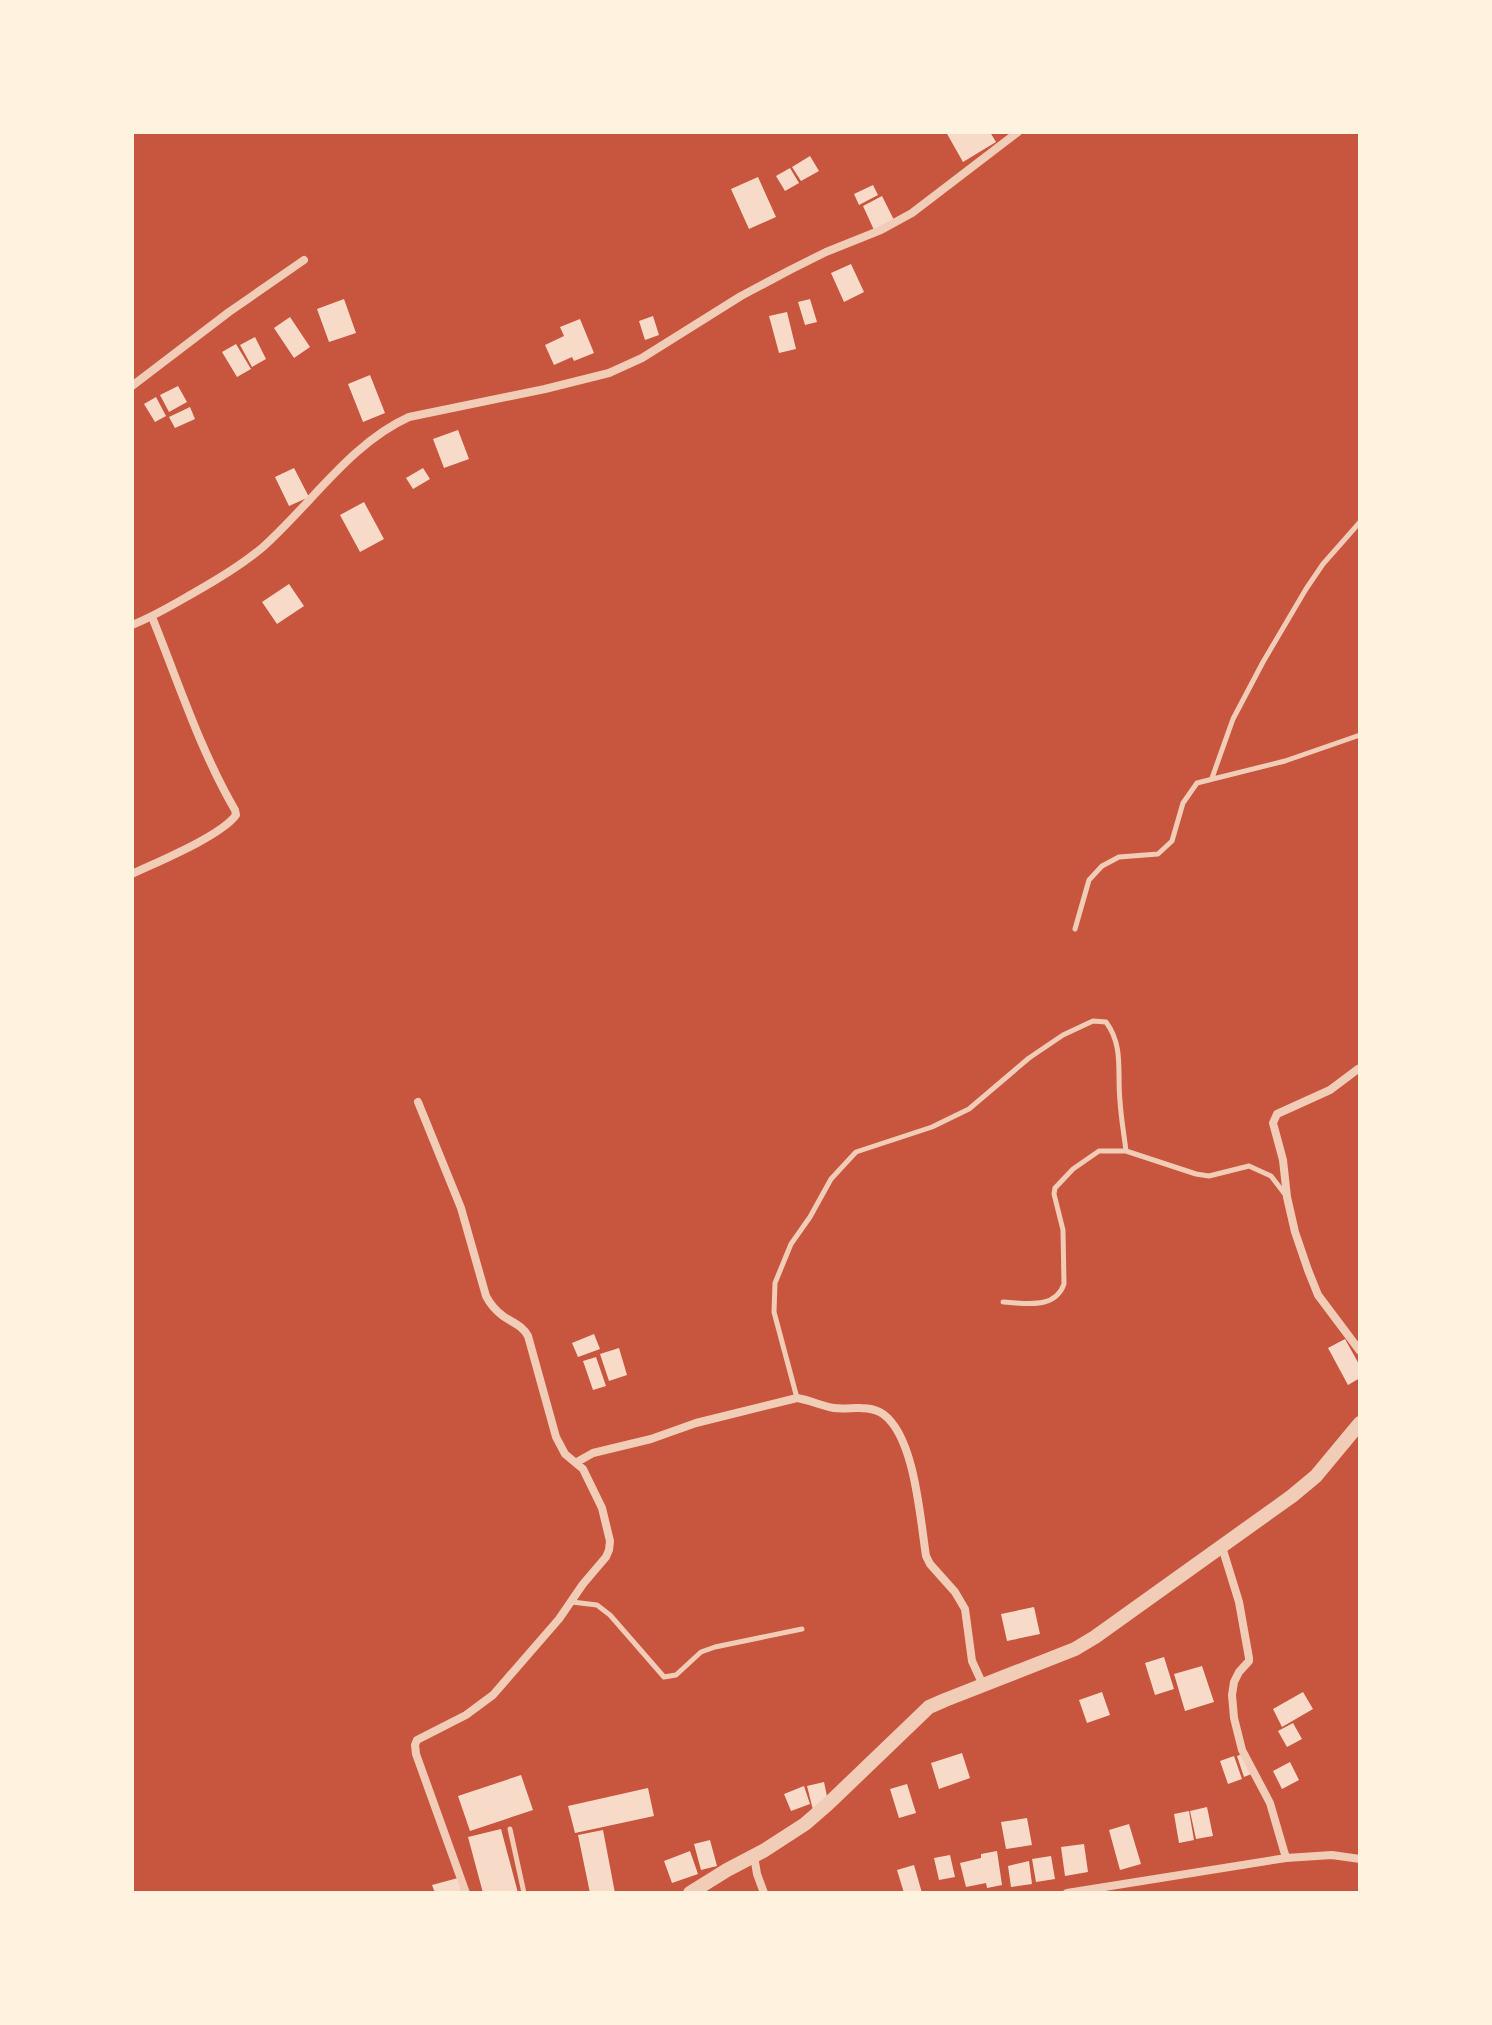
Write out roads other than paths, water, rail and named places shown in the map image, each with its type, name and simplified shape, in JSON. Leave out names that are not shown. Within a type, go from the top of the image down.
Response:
[{"type":"street","points":[[132,625],[152,617],[245,561],[264,546],[362,447],[390,426],[409,417],[609,373],[642,358],[741,296],[912,213],[1018,132]]},
{"type":"street","points":[[132,386],[304,260]]},
{"type":"street","points":[[132,874],[207,837],[234,820],[236,815],[152,617]]},
{"type":"street","points":[[1358,1069],[1330,1090],[1277,1114],[1273,1123],[1283,1160],[1295,1232],[1318,1295],[1360,1351]]},
{"type":"street","points":[[418,1102],[461,1208],[486,1296],[501,1315],[524,1328],[533,1348],[556,1437],[565,1454],[583,1469],[602,1508],[610,1541],[606,1557],[572,1602],[493,1695],[466,1715],[417,1740],[416,1754],[466,1893]]},
{"type":"street","points":[[577,1462],[593,1453],[651,1439],[696,1423],[797,1398],[833,1408],[873,1409],[883,1414],[897,1429],[905,1446],[913,1475],[926,1556],[965,1609],[972,1661],[983,1685]]},
{"type":"street","points":[[690,1893],[789,1835],[828,1804],[929,1707],[1075,1649],[1107,1629],[1292,1496],[1316,1476],[1360,1423]]},
{"type":"street","points":[[1222,1547],[1239,1602],[1249,1658],[1234,1682],[1234,1718],[1242,1750],[1270,1803],[1286,1858]]},
{"type":"street","points":[[1067,1893],[1286,1858],[1332,1855],[1360,1859]]},
{"type":"street","points":[[754,1856],[764,1893]]},
{"type":"lane","points":[[1211,779],[1233,719],[1263,662],[1323,564],[1360,522]]},
{"type":"lane","points":[[1075,929],[1089,880],[1102,866],[1119,857],[1158,854],[1172,841],[1183,803],[1197,783],[1285,761],[1360,735]]},
{"type":"lane","points":[[797,1398],[774,1312],[775,1283],[791,1244],[831,1179],[856,1152],[932,1127],[969,1109],[1029,1058],[1063,1035],[1093,1021],[1106,1022],[1114,1033],[1119,1056],[1119,1099],[1126,1151]]},
{"type":"lane","points":[[1003,1302],[1036,1304],[1052,1300],[1062,1291],[1063,1230],[1055,1188],[1073,1169],[1099,1151],[1126,1151],[1209,1176],[1249,1166],[1271,1176],[1287,1197]]},
{"type":"lane","points":[[572,1602],[597,1605],[610,1615],[664,1677],[676,1675],[701,1652],[715,1647],[802,1629]]},
{"type":"lane","points":[[510,1829],[524,1893]]}]
